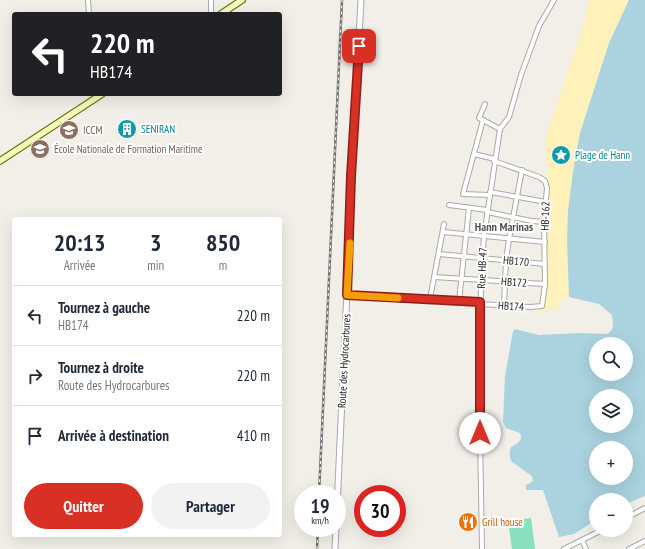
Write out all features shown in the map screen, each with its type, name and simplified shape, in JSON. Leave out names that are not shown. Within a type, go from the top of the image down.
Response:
[{"type":"main road","points":[[224,12],[242,0]]},
{"type":"main road","points":[[0,161],[93,97]]},
{"type":"street","points":[[88,0],[89,12]]},
{"type":"street","points":[[211,0],[211,12]]},
{"type":"street","name":"Route des Hydrocarbures","points":[[338,485],[351,176],[361,0]]},
{"type":"street","name":"Rue HB-47","points":[[482,549],[480,303],[482,258],[487,211],[500,129],[509,117],[539,26],[554,0]]},
{"type":"street","points":[[485,104],[463,194],[490,194],[546,202]]},
{"type":"street","points":[[481,119],[500,129]]},
{"type":"street","name":"HB-162","points":[[474,154],[522,170],[545,181],[547,188],[544,222],[545,284],[542,306]]},
{"type":"street","points":[[504,306],[506,260],[512,218],[522,170]]},
{"type":"street","points":[[449,205],[487,211],[512,218],[544,222]]},
{"type":"street","points":[[459,301],[469,208]]},
{"type":"street","points":[[430,299],[444,224]]},
{"type":"street","points":[[443,232],[545,242]]},
{"type":"street","name":"HB170","points":[[439,254],[545,264]]},
{"type":"street","name":"HB172","points":[[434,277],[545,284]]},
{"type":"street","name":"HB174","points":[[347,295],[459,301],[504,306],[542,306]]},
{"type":"street","points":[[633,514],[645,508]]},
{"type":"street","points":[[564,549],[589,536]]},
{"type":"street","points":[[335,549],[336,537]]},
{"type":"street","points":[[582,540],[586,549]]},
{"type":"street","points":[[630,549],[645,541]]},
{"type":"sand","name":"Plage de Hann","points":[[589,0],[629,0],[609,43],[568,211],[567,240],[569,297],[564,297],[559,308],[542,310],[537,313],[537,305],[541,298],[543,217],[548,184],[545,139],[581,32]]},
{"type":"green space","points":[[531,518],[535,549],[512,549],[508,521]]},
{"type":"water","points":[[629,0],[645,0],[645,496],[633,501],[633,493],[589,493],[589,524],[574,534],[559,537],[543,490],[526,490],[526,485],[533,481],[532,476],[512,462],[510,458],[511,447],[519,442],[521,436],[520,433],[506,428],[503,422],[505,376],[513,331],[515,329],[539,335],[581,333],[607,334],[612,328],[612,315],[599,304],[569,297],[567,240],[568,211],[580,133],[609,43]]},
{"type":"railway","points":[[319,485],[342,0]]},
{"type":"railway","points":[[317,549],[318,537]]},
{"type":"slow traffic","points":[[350,243],[347,295],[398,298]]},
{"type":"place","name":"SENIRAN","points":[[127,129]]},
{"type":"place","name":"ICCM","points":[[69,130]]},
{"type":"place","name":"École Nationale de Formation Maritime","points":[[40,149]]},
{"type":"place","name":"Plage de Hann","points":[[561,155]]},
{"type":"place","name":"Grill house","points":[[468,522]]},
{"type":"district","name":"Hann Marinas","points":[[504,226]]},
{"type":"route","points":[[359,46],[351,176],[347,295],[480,302],[480,433]]}]
